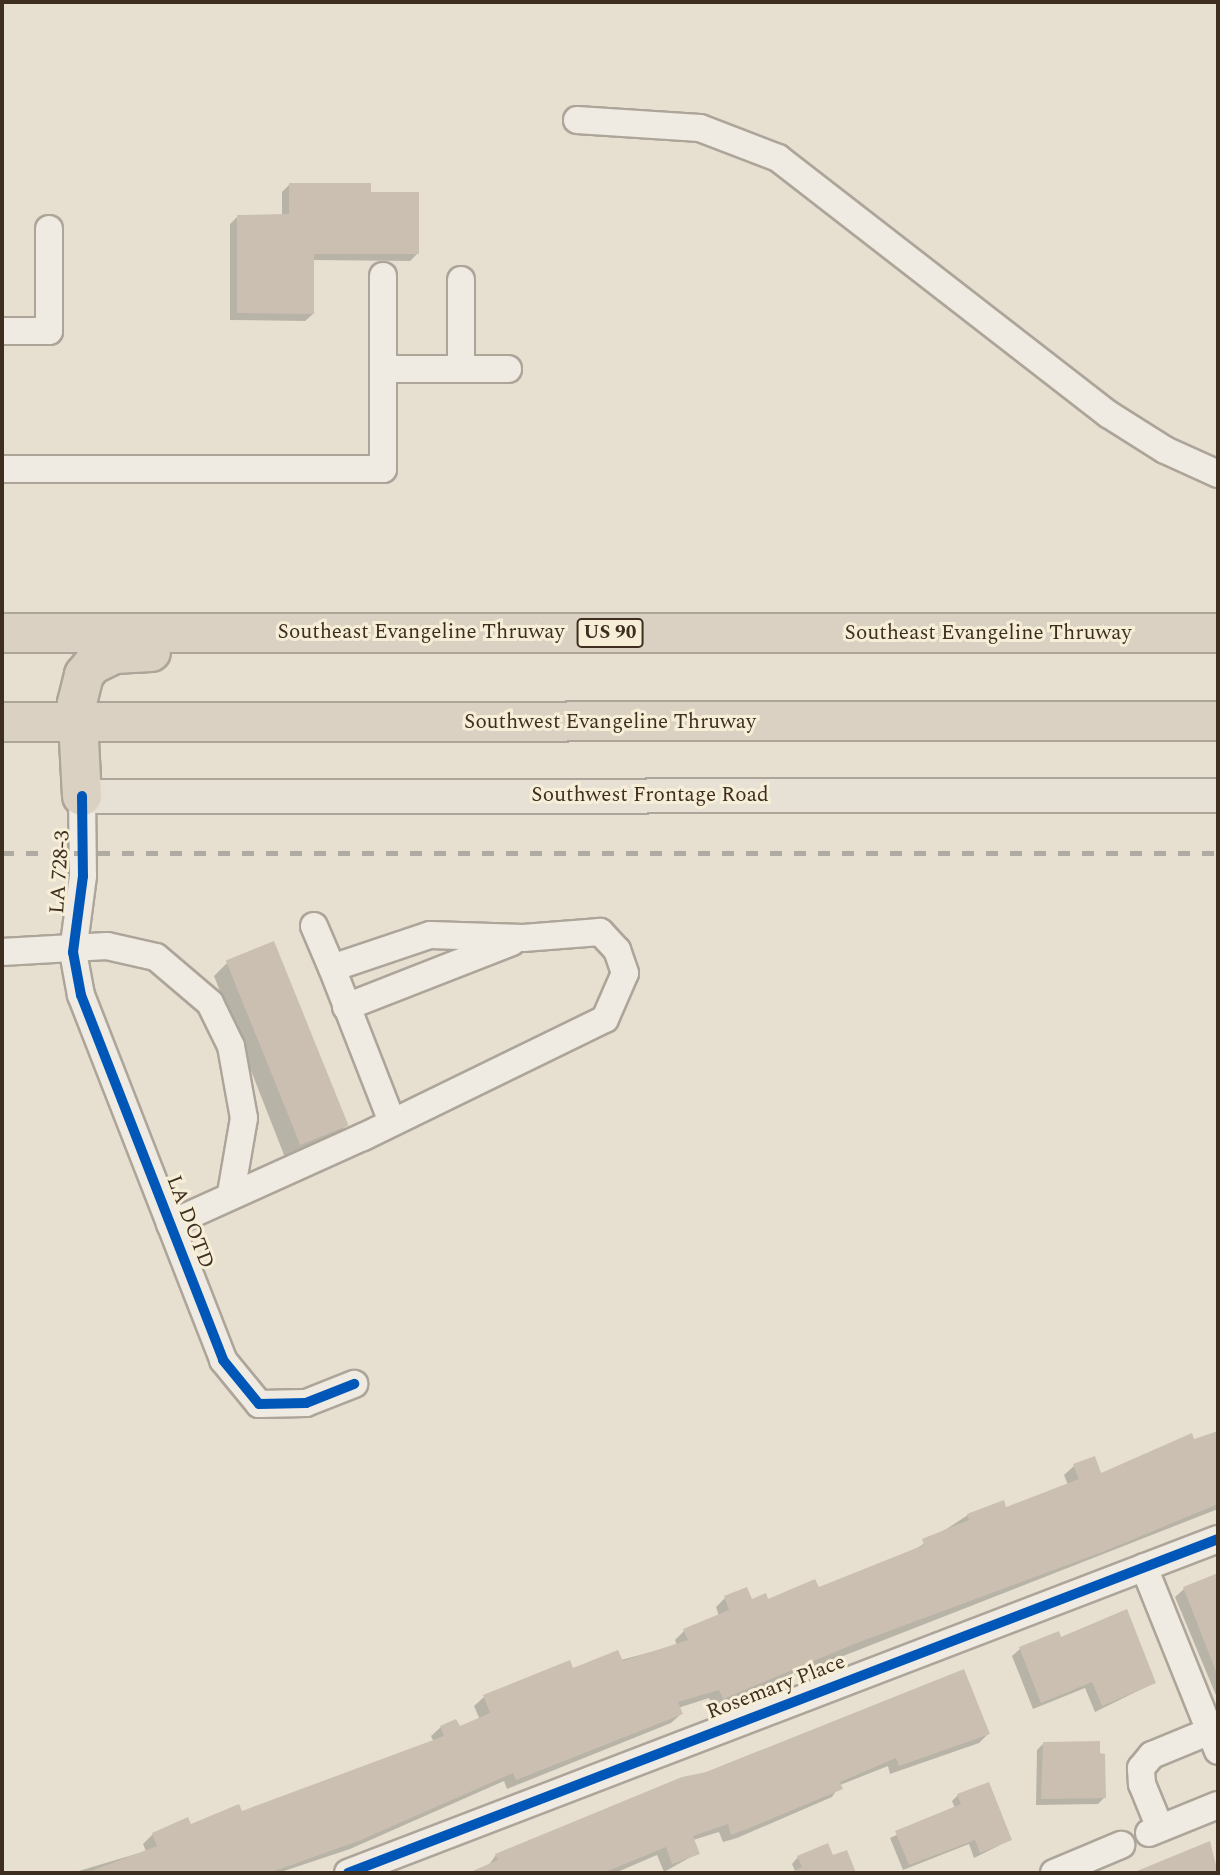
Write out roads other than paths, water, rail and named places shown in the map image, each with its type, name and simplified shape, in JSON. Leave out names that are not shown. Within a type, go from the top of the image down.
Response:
[{"type":"highway","points":[[82,796],[79,687],[92,665],[115,654],[151,652],[198,632]]},
{"type":"highway","name":"Southeast Evangeline Thruway","points":[[2,633],[1218,633]]},
{"type":"highway","name":"Southwest Evangeline Thruway","points":[[2,722],[1218,721]]},
{"type":"highway","points":[[82,796],[87,778],[102,758],[134,738],[175,723]]},
{"type":"main road","name":"Southwest Frontage Road","points":[[82,796],[1218,795]]},
{"type":"street","points":[[577,120],[700,128],[778,159],[1108,414],[1165,450],[1218,474]]},
{"type":"street","points":[[2,331],[49,331],[49,229]]},
{"type":"street","points":[[2,468],[383,469],[383,276]]},
{"type":"street","points":[[461,280],[461,369]]},
{"type":"street","points":[[383,369],[508,369]]},
{"type":"street","name":"LA 728-3","points":[[73,952],[83,865],[82,796]]},
{"type":"street","points":[[314,926],[392,1122]]},
{"type":"street","points":[[170,1224],[231,1193],[392,1122],[605,1018],[618,998],[625,973],[617,950],[600,932],[523,938],[430,935],[332,968]]},
{"type":"street","points":[[346,1007],[523,938]]},
{"type":"street","points":[[2,952],[73,952],[107,946],[156,957],[210,1003],[232,1046],[244,1118],[231,1193]]},
{"type":"street","name":"LA DOTD","points":[[73,952],[81,995],[223,1360],[259,1404],[306,1403],[354,1384]]},
{"type":"street","name":"Rosemary Place","points":[[348,1873],[1218,1539]]},
{"type":"street","points":[[1144,1567],[1214,1741],[1152,1755],[1141,1768],[1142,1784],[1154,1830],[1218,1805]]},
{"type":"street","points":[[1054,1873],[1121,1845]]},
{"type":"railway","points":[[2,853],[1218,853]]}]
